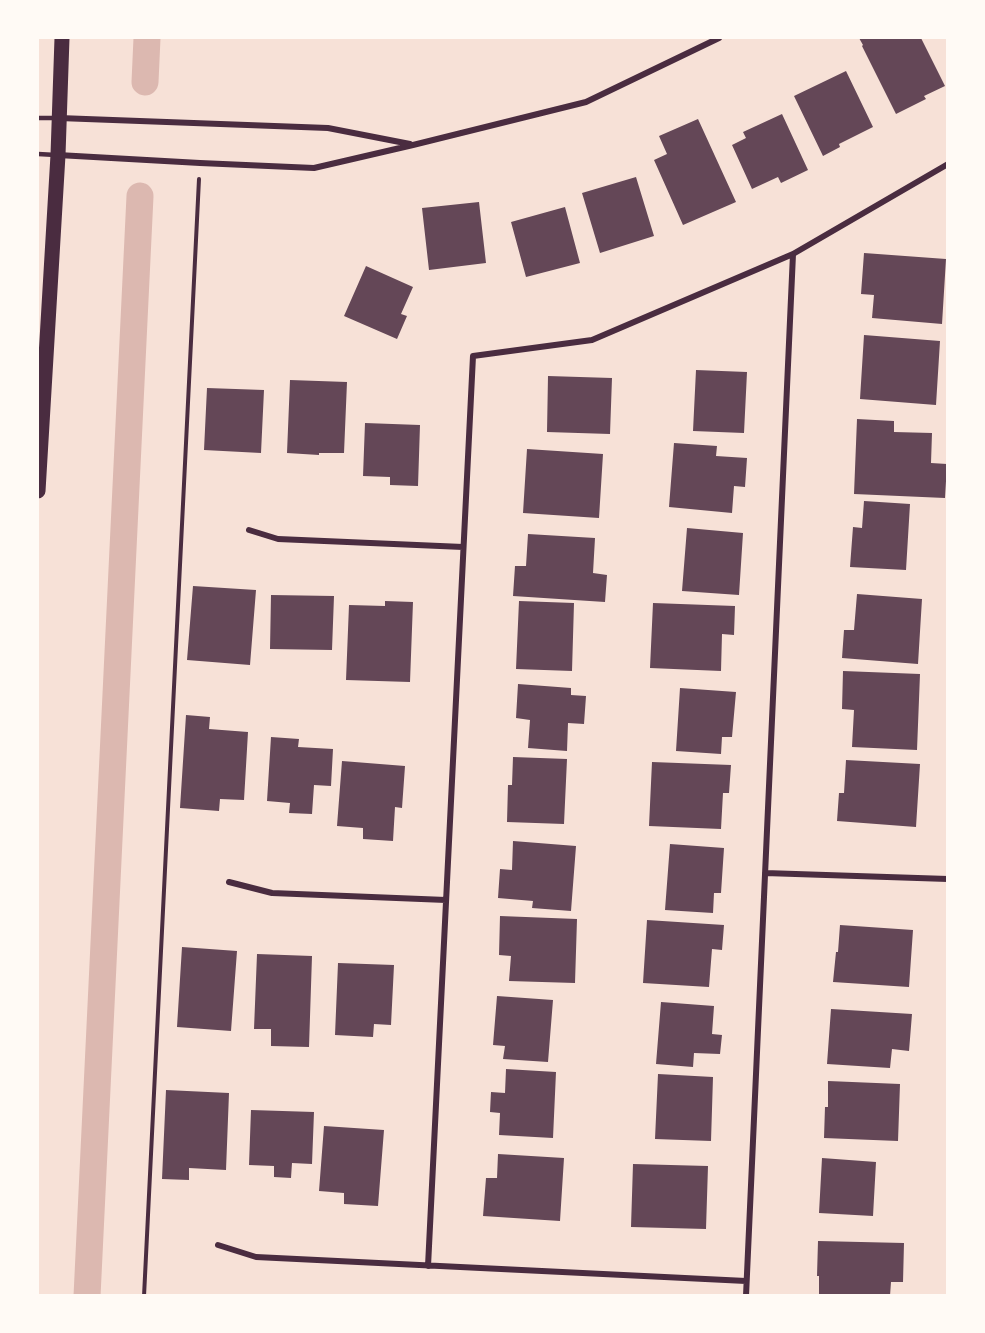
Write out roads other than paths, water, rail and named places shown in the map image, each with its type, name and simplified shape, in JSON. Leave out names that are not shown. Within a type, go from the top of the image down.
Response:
[{"type":"main road","points":[[38,491],[39,410],[57,155],[62,38]]},
{"type":"street","points":[[57,155],[314,168],[586,102],[719,38]]},
{"type":"street","points":[[59,118],[328,128],[413,145]]},
{"type":"street","points":[[428,1266],[472,356],[592,340],[793,254],[948,164]]},
{"type":"street","points":[[746,1296],[793,254]]},
{"type":"street","points":[[249,530],[278,539],[463,547]]},
{"type":"street","points":[[765,873],[948,879]]},
{"type":"street","points":[[229,882],[272,893],[446,900]]},
{"type":"street","points":[[218,1245],[256,1257],[746,1281]]},
{"type":"lane","points":[[38,118],[59,118]]},
{"type":"lane","points":[[38,154],[57,155]]},
{"type":"waterway","points":[[145,82],[147,38]]},
{"type":"waterway","points":[[87,1296],[140,196]]}]
